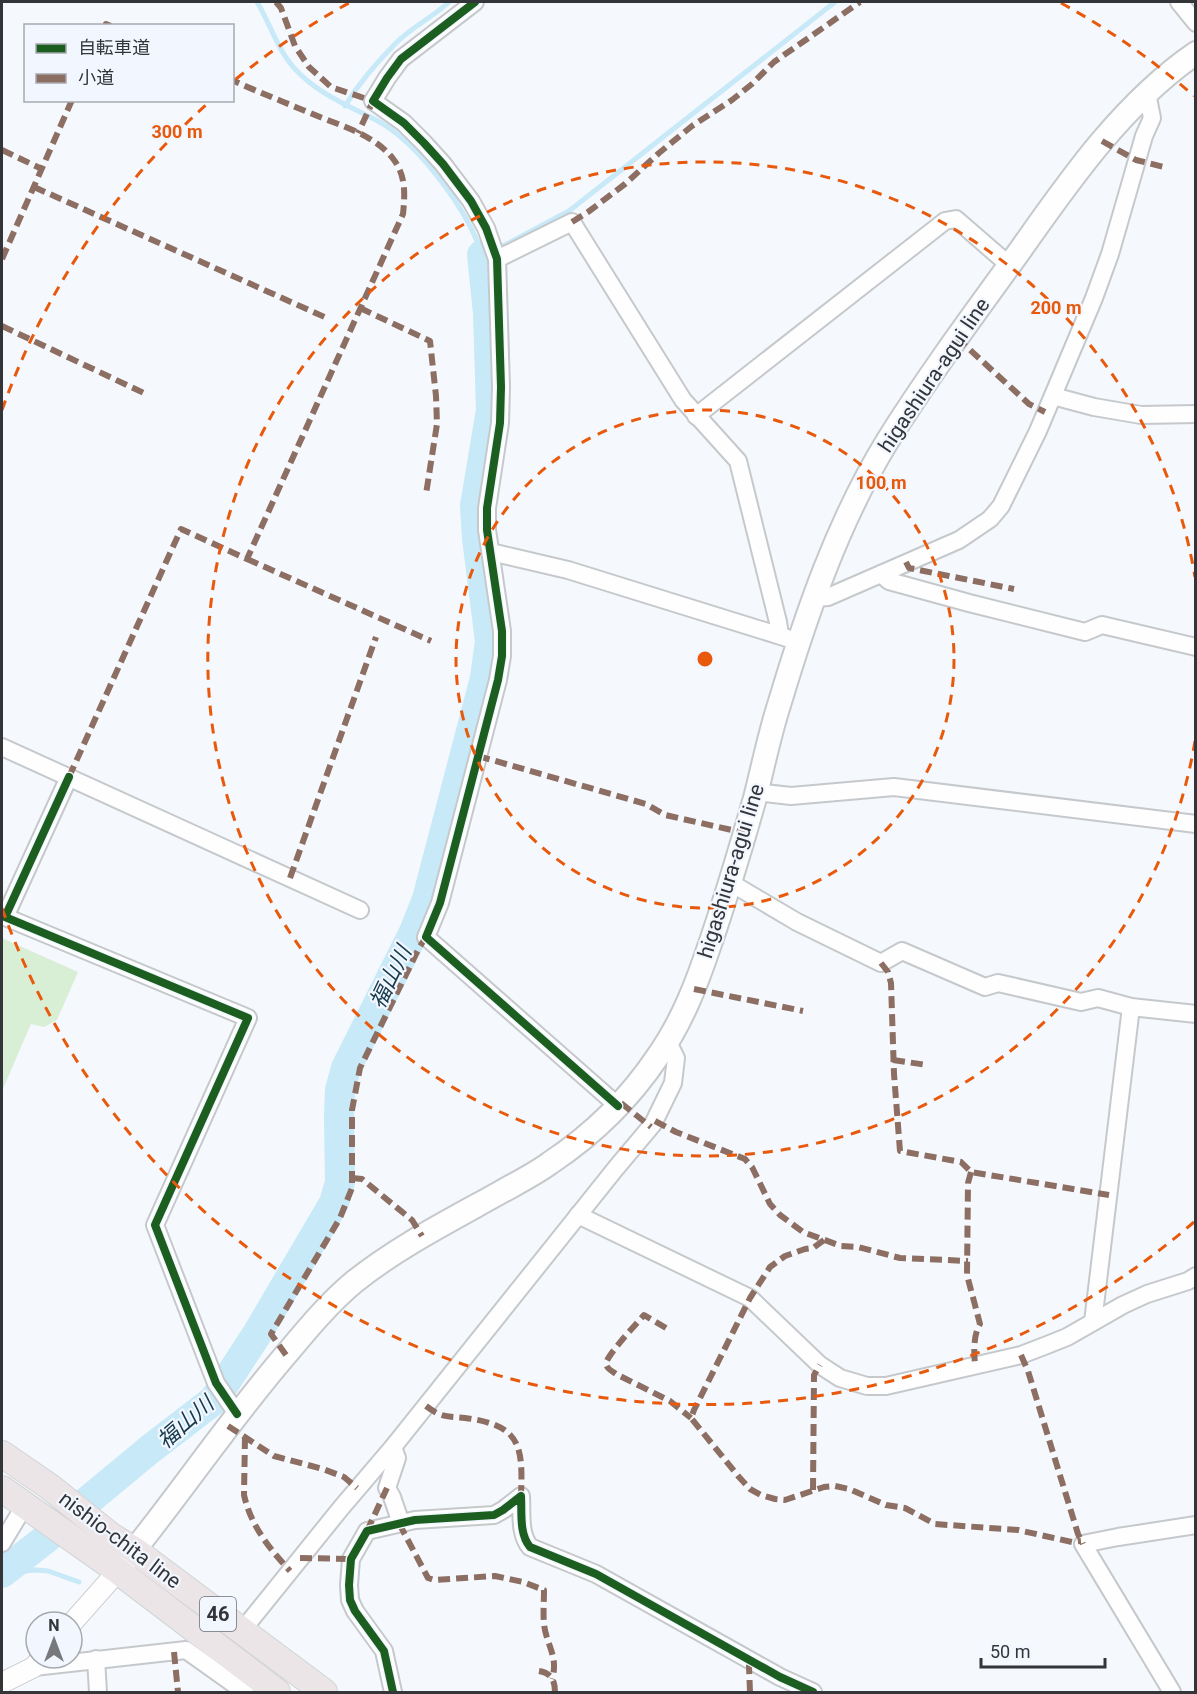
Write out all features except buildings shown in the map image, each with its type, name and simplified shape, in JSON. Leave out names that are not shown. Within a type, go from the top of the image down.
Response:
[{"type":"main road","name":"higashiura-agui line","points":[[118,1571],[231,1406],[350,1285],[383,1260],[549,1165],[579,1141],[635,1089],[679,1022],[697,982],[731,883],[772,728],[789,638],[815,598],[844,524],[886,443],[957,338],[1086,160],[1147,93],[1196,53]]},
{"type":"main road","name":"nishio-chita line","points":[[2,1454],[50,1488],[103,1545],[118,1571],[277,1692]]},
{"type":"main road","name":"nishio-chita line","points":[[2,1490],[29,1508],[103,1545],[134,1550],[324,1692]]},
{"type":"street","points":[[475,2],[401,59],[373,101],[404,123],[443,164],[471,201],[486,228],[497,259],[500,423],[487,507],[487,530],[502,631],[502,656],[498,680],[440,903],[426,937],[618,1106]]},
{"type":"street","points":[[1179,2],[1196,23]]},
{"type":"street","points":[[815,598],[828,597],[959,540],[990,519],[1001,506],[1053,396],[1110,254],[1144,136],[1152,118],[1147,93]]},
{"type":"street","points":[[696,416],[945,221],[956,219],[1010,265]]},
{"type":"street","points":[[497,259],[572,222],[682,400],[738,461],[778,622],[789,638]]},
{"type":"street","points":[[1053,396],[1094,407],[1141,415],[1196,414]]},
{"type":"street","points":[[491,552],[568,570],[789,638]]},
{"type":"street","points":[[881,574],[889,581],[1085,632],[1102,624],[1196,647]]},
{"type":"street","points":[[2,747],[360,909]]},
{"type":"street","points":[[69,777],[5,917],[248,1018],[155,1225],[216,1383],[231,1406]]},
{"type":"street","points":[[756,792],[791,796],[894,787],[1196,824]]},
{"type":"street","points":[[731,883],[797,922],[881,963],[902,951],[985,987],[998,983],[1082,1002],[1098,998],[1131,1007],[1196,1014]]},
{"type":"street","points":[[1094,1322],[1131,1007]]},
{"type":"street","points":[[241,1632],[653,1124],[673,1083],[676,1058],[668,1042]]},
{"type":"street","points":[[578,1215],[750,1298],[820,1365],[840,1378],[867,1386],[886,1386],[1022,1354],[1067,1337],[1147,1294],[1188,1281],[1196,1276]]},
{"type":"street","points":[[393,1447],[398,1458],[387,1488],[401,1522]]},
{"type":"street","points":[[393,1692],[384,1651],[355,1611],[350,1600],[351,1559],[367,1531],[401,1522],[494,1515],[521,1496],[522,1531],[530,1546],[596,1574],[813,1692]]},
{"type":"street","points":[[2,1543],[29,1508]]},
{"type":"street","points":[[1172,1692],[1083,1544],[1196,1525]]},
{"type":"street","points":[[84,1610],[118,1571]]},
{"type":"street","points":[[84,1660],[186,1650],[245,1692]]},
{"type":"street","points":[[96,1659],[98,1692]]},
{"type":"street","points":[[2,1683],[24,1670]]},
{"type":"green space","points":[[2,938],[78,972],[57,1020],[44,1027],[31,1024],[2,1091]]},
{"type":"waterway","points":[[257,2],[284,54],[304,78],[333,98],[392,130],[424,161],[453,198],[475,237],[482,255],[569,211],[835,2]]},
{"type":"waterway","points":[[345,106],[356,89],[396,43],[449,2]]},
{"type":"waterway","name":"福山川","points":[[2,1573],[48,1537],[73,1513],[149,1450],[214,1400],[257,1334],[334,1203],[340,1182],[340,1090],[346,1068],[414,932],[427,899],[485,678],[490,641],[475,506],[491,410],[488,313],[482,255]]},
{"type":"waterway","points":[[2,1573],[48,1571],[79,1582]]},
{"type":"marked path","points":[[276,2],[281,8],[295,46],[309,67],[331,87],[373,101],[358,133]]},
{"type":"marked path","points":[[572,222],[625,184],[692,126],[732,100],[774,62],[860,2]]},
{"type":"marked path","points":[[69,777],[181,529],[247,559],[403,214],[404,193],[401,173],[394,160],[377,143],[355,131],[234,81]]},
{"type":"marked path","points":[[2,259],[71,102]]},
{"type":"marked path","points":[[1102,141],[1136,160],[1164,167]]},
{"type":"marked path","points":[[2,150],[42,169]]},
{"type":"marked path","points":[[34,187],[329,319]]},
{"type":"marked path","points":[[360,308],[430,341],[437,424],[426,494]]},
{"type":"marked path","points":[[2,326],[148,395]]},
{"type":"marked path","points":[[957,338],[1029,404],[1045,412]]},
{"type":"marked path","points":[[247,559],[431,641]]},
{"type":"marked path","points":[[906,562],[909,568],[1014,589]]},
{"type":"marked path","points":[[290,878],[376,637]]},
{"type":"marked path","points":[[478,756],[646,804],[665,815],[745,833]]},
{"type":"marked path","points":[[286,1355],[271,1334],[340,1218],[352,1188],[352,1110],[360,1068],[426,937]]},
{"type":"marked path","points":[[881,963],[888,972],[891,983],[894,1074],[900,1151],[961,1162],[971,1172],[1109,1195]]},
{"type":"marked path","points":[[694,989],[803,1011]]},
{"type":"marked path","points":[[893,1060],[927,1065]]},
{"type":"marked path","points":[[621,1103],[651,1127]]},
{"type":"marked path","points":[[655,1121],[676,1132],[745,1159],[752,1167],[770,1204],[780,1215],[803,1232],[841,1246],[858,1247],[900,1258],[968,1261]]},
{"type":"marked path","points":[[971,1172],[968,1183],[967,1275],[980,1324],[975,1339],[975,1365]]},
{"type":"marked path","points":[[352,1178],[362,1179],[412,1220],[422,1236]]},
{"type":"marked path","points":[[824,1240],[813,1248],[785,1256],[770,1267],[750,1298],[691,1418],[739,1477],[750,1489],[775,1499],[785,1500],[824,1487],[835,1486],[849,1489],[886,1505],[905,1508],[935,1524],[1018,1530],[1072,1542],[1081,1541]]},
{"type":"marked path","points":[[666,1328],[644,1315],[616,1347],[606,1364],[616,1374],[670,1401],[691,1418]]},
{"type":"marked path","points":[[1021,1355],[1083,1544]]},
{"type":"marked path","points":[[813,1490],[814,1375],[820,1365]]},
{"type":"marked path","points":[[426,1406],[440,1415],[484,1421],[508,1433],[515,1441],[519,1451],[521,1496]]},
{"type":"marked path","points":[[228,1426],[274,1456],[344,1477],[357,1488]]},
{"type":"marked path","points":[[245,1437],[244,1495],[247,1506],[262,1536],[290,1571]]},
{"type":"marked path","points":[[367,1531],[387,1488]]},
{"type":"marked path","points":[[401,1523],[428,1578],[434,1580],[495,1576],[523,1582],[544,1590],[544,1624],[554,1664],[552,1679]]},
{"type":"marked path","points":[[300,1558],[351,1559]]},
{"type":"marked path","points":[[174,1652],[178,1692]]},
{"type":"marked path","points":[[750,1692],[749,1666],[752,1661]]},
{"type":"marked path","points":[[539,1671],[547,1673],[552,1678],[555,1692]]},
{"type":"cycle path","points":[[475,2],[401,59],[373,101],[404,123],[443,164],[471,201],[486,228],[497,259],[500,423],[487,508],[487,530],[502,631],[502,656],[498,680],[440,903],[426,937],[618,1106]]},
{"type":"cycle path","points":[[69,777],[5,917],[248,1018],[155,1225],[216,1383],[237,1414]]},
{"type":"cycle path","points":[[393,1692],[384,1651],[355,1611],[350,1600],[351,1559],[367,1531],[415,1520],[494,1515],[521,1496],[524,1536],[530,1547],[596,1574],[780,1677],[813,1692]]}]
